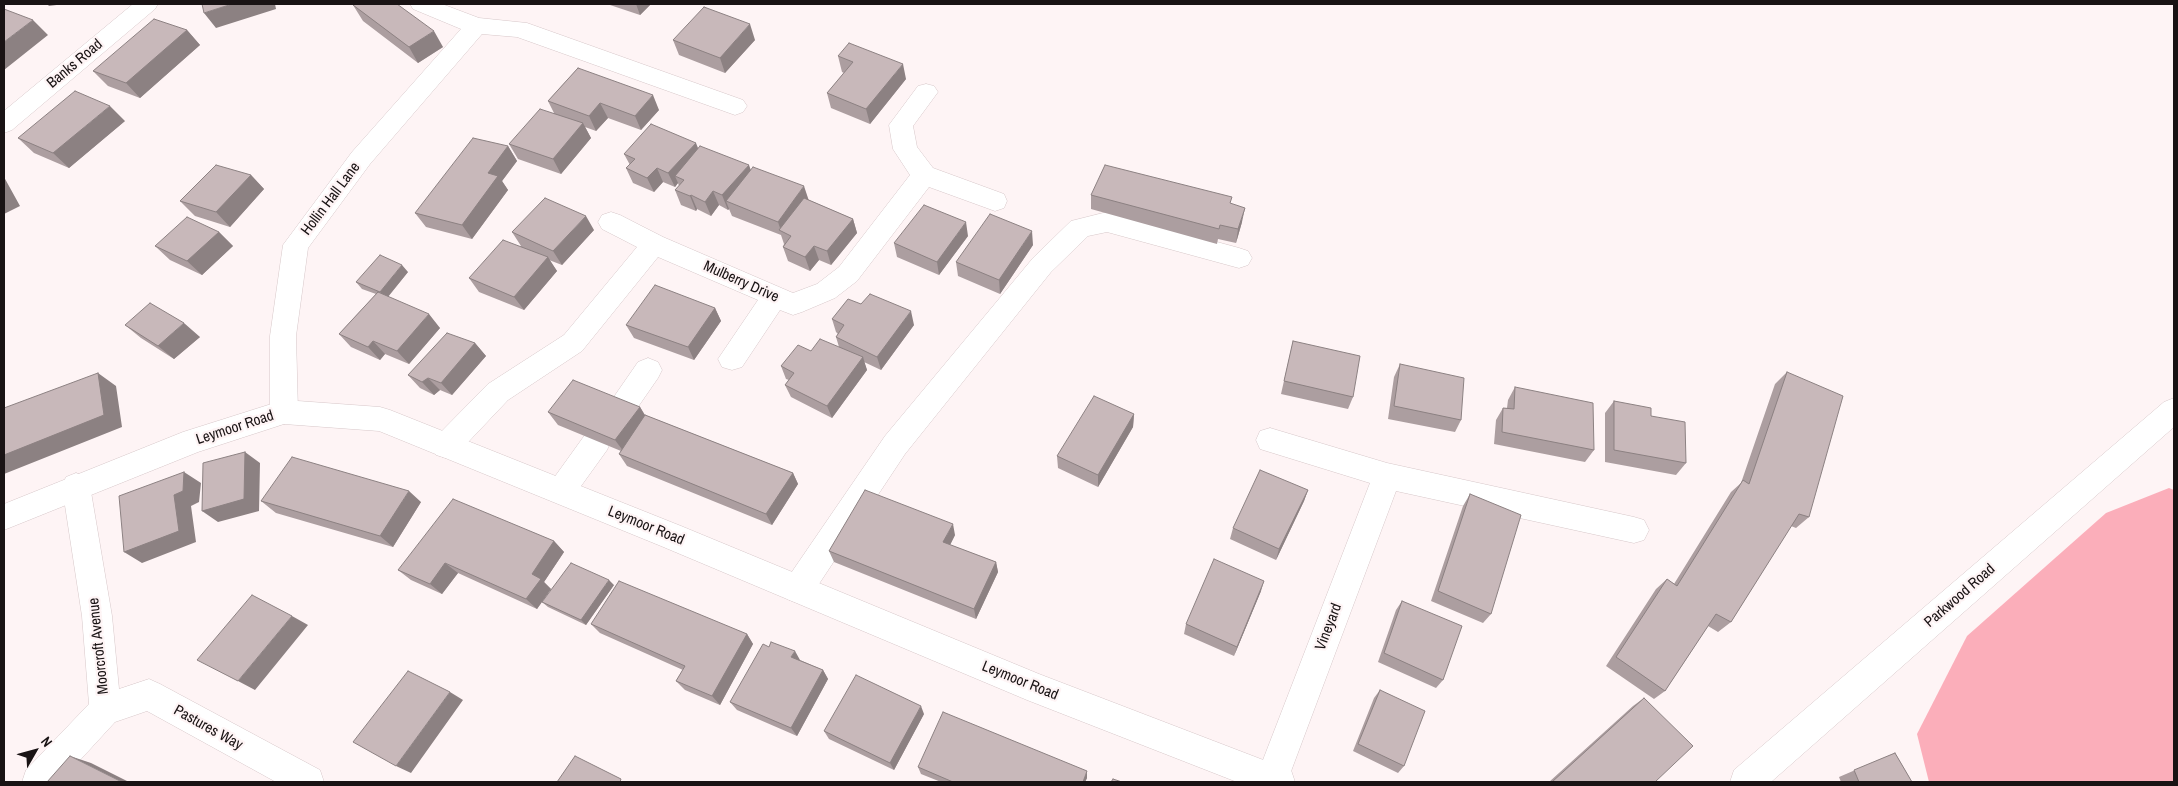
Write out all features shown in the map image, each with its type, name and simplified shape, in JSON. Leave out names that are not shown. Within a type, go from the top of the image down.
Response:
[{"type":"street","name":"Banks Road","points":[[4,124],[147,4]]},
{"type":"street","points":[[421,4],[476,26],[519,29],[735,106]]},
{"type":"street","name":"Hollin Hall Lane","points":[[284,412],[283,336],[296,245],[361,158],[476,26]]},
{"type":"street","points":[[926,92],[901,125],[905,149],[924,175],[995,201]]},
{"type":"street","name":"Mulberry Drive","points":[[611,222],[654,244],[792,304],[826,291],[848,274],[924,175]]},
{"type":"street","points":[[798,589],[895,445],[1042,265],[1080,228],[1107,222],[1239,258]]},
{"type":"street","points":[[446,446],[498,392],[573,343],[654,244]]},
{"type":"street","points":[[732,359],[775,297]]},
{"type":"street","points":[[621,408],[648,370]]},
{"type":"street","name":"Parkwood Road","points":[[1746,782],[2174,410]]},
{"type":"street","name":"Leymoor Road","points":[[4,517],[76,486],[193,441],[284,412],[380,419],[561,491],[1038,689],[1275,780]]},
{"type":"street","points":[[1270,440],[1387,476],[1634,530]]},
{"type":"street","points":[[561,491],[597,441]]},
{"type":"street","name":"Vineyard","points":[[1275,780],[1387,476]]},
{"type":"street","name":"Moorcroft Avenue","points":[[38,782],[105,710],[97,616],[76,486]]},
{"type":"street","name":"Pastures Way","points":[[105,710],[149,695],[308,782]]},
{"type":"shaded area","points":[[2169,488],[2174,490],[2174,782],[1929,782],[1917,734],[1967,636],[2106,513]]},
{"type":"building","points":[[202,4],[232,4],[204,13]]},
{"type":"building","points":[[397,4],[434,31],[409,47],[353,5]]},
{"type":"building","points":[[704,7],[750,24],[720,58],[673,40]]},
{"type":"building","points":[[4,9],[33,20],[4,42]]},
{"type":"building","points":[[154,19],[187,30],[126,83],[93,71]]},
{"type":"building","points":[[849,43],[903,64],[866,109],[827,93],[853,62],[838,56]]},
{"type":"building","points":[[578,68],[653,95],[635,116],[600,103],[589,116],[548,101]]},
{"type":"building","points":[[75,91],[110,106],[53,153],[18,138]]},
{"type":"building","points":[[540,109],[583,123],[553,159],[509,144]]},
{"type":"building","points":[[651,124],[696,143],[668,173],[657,168],[647,178],[626,168],[635,159],[624,154]]},
{"type":"building","points":[[473,138],[508,146],[488,173],[498,176],[462,225],[415,213]]},
{"type":"building","points":[[700,146],[749,165],[722,195],[713,191],[705,202],[675,190],[684,180],[675,176]]},
{"type":"building","points":[[216,165],[251,175],[216,212],[180,201]]},
{"type":"building","points":[[1105,165],[1232,197],[1230,203],[1245,208],[1238,229],[1220,225],[1219,229],[1091,195]]},
{"type":"building","points":[[753,167],[804,186],[778,222],[726,201]]},
{"type":"building","points":[[545,198],[586,216],[553,251],[512,232]]},
{"type":"building","points":[[804,198],[853,219],[827,251],[814,246],[805,257],[783,247],[791,236],[779,230]]},
{"type":"building","points":[[924,205],[966,222],[937,262],[894,243]]},
{"type":"building","points":[[990,214],[1032,231],[999,280],[956,262]]},
{"type":"building","points":[[187,217],[219,232],[187,261],[155,246]]},
{"type":"building","points":[[503,240],[548,257],[514,297],[469,278]]},
{"type":"building","points":[[380,255],[402,265],[380,292],[356,282]]},
{"type":"building","points":[[655,285],[715,308],[688,347],[626,325]]},
{"type":"building","points":[[378,292],[429,314],[397,351],[373,341],[368,347],[339,334]]},
{"type":"building","points":[[870,294],[911,311],[877,357],[836,337],[844,325],[832,319],[848,299],[861,304]]},
{"type":"building","points":[[150,303],[184,323],[158,346],[125,325]]},
{"type":"building","points":[[447,333],[475,343],[441,383],[428,378],[422,382],[408,375]]},
{"type":"building","points":[[820,339],[863,357],[827,406],[785,385],[794,373],[781,366],[798,345],[811,351]]},
{"type":"building","points":[[1293,341],[1360,356],[1353,397],[1284,381]]},
{"type":"building","points":[[1400,364],[1464,378],[1461,420],[1394,406]]},
{"type":"building","points":[[1787,372],[1843,396],[1809,517],[1799,514],[1731,622],[1716,614],[1665,691],[1616,657],[1667,579],[1677,586],[1743,480],[1749,484]]},
{"type":"building","points":[[98,373],[104,415],[4,455],[4,408]]},
{"type":"building","points":[[573,380],[640,407],[615,440],[548,412]]},
{"type":"building","points":[[1515,387],[1593,403],[1594,450],[1502,432],[1503,408],[1514,409]]},
{"type":"building","points":[[1094,396],[1134,414],[1098,475],[1057,456]]},
{"type":"building","points":[[1614,401],[1651,408],[1651,416],[1685,422],[1686,463],[1614,450]]},
{"type":"building","points":[[645,415],[793,473],[766,514],[619,454]]},
{"type":"building","points":[[245,452],[244,499],[202,511],[203,463]]},
{"type":"building","points":[[292,457],[409,491],[380,536],[261,501]]},
{"type":"building","points":[[1260,470],[1308,490],[1279,549],[1233,528]]},
{"type":"building","points":[[184,472],[183,491],[174,495],[179,531],[124,552],[119,496]]},
{"type":"building","points":[[865,490],[953,524],[943,542],[996,562],[974,609],[829,551]]},
{"type":"building","points":[[1470,494],[1521,515],[1491,614],[1438,591]]},
{"type":"building","points":[[453,499],[554,541],[532,574],[541,579],[526,599],[445,563],[430,584],[398,570]]},
{"type":"building","points":[[1214,559],[1264,581],[1237,647],[1186,624]]},
{"type":"building","points":[[571,563],[609,580],[581,620],[542,602]]},
{"type":"building","points":[[619,581],[747,634],[712,696],[676,681],[685,666],[591,624]]},
{"type":"building","points":[[252,595],[292,616],[238,681],[197,660]]},
{"type":"building","points":[[1402,601],[1462,626],[1443,680],[1384,653]]},
{"type":"building","points":[[771,642],[795,651],[791,657],[823,670],[791,728],[730,702],[763,644],[769,647]]},
{"type":"building","points":[[408,671],[450,692],[396,766],[353,742]]},
{"type":"building","points":[[856,675],[921,706],[890,763],[824,731]]},
{"type":"building","points":[[1380,690],[1425,711],[1404,766],[1358,744]]},
{"type":"building","points":[[1644,698],[1693,746],[1655,782],[1552,782]]},
{"type":"building","points":[[943,712],[1087,771],[1083,782],[953,782],[918,767]]},
{"type":"building","points":[[1895,753],[1912,782],[1859,782],[1854,770]]},
{"type":"building","points":[[70,756],[122,782],[47,782]]},
{"type":"building","points":[[575,756],[621,779],[620,782],[557,782]]},
{"type":"building","points":[[1113,779],[1122,782],[1111,782]]}]
